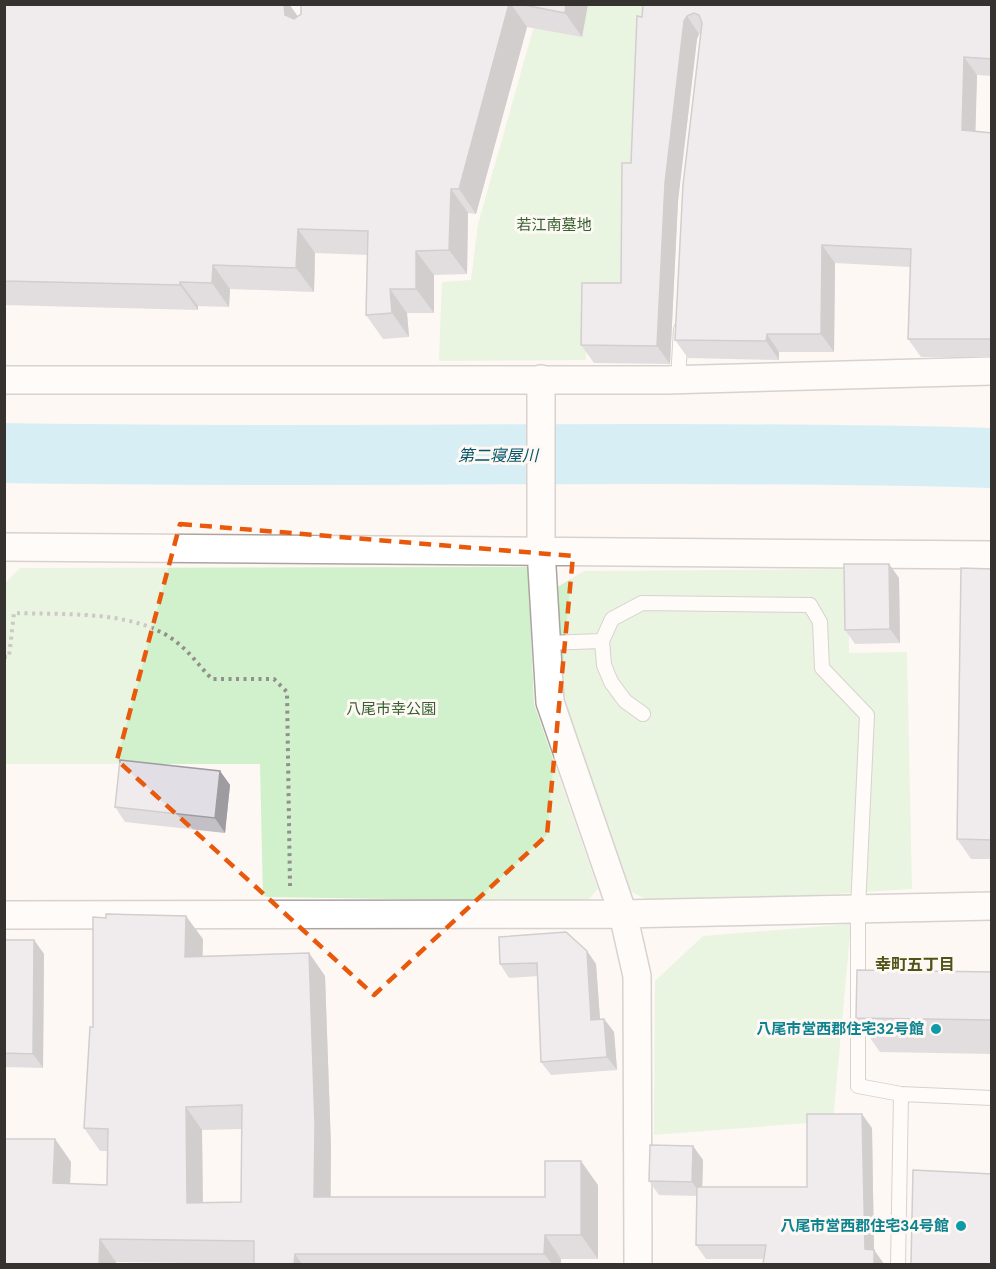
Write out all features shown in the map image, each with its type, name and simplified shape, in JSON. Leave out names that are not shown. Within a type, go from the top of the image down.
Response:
[{"type":"street","points":[[4,380],[678,379],[992,371]]},
{"type":"street","points":[[541,379],[541,550],[544,643],[549,702],[623,914],[637,976],[638,1264]]},
{"type":"street","points":[[4,547],[992,555]]},
{"type":"street","points":[[4,915],[623,914],[992,906]]},
{"type":"lane","points":[[678,379],[681,320]]},
{"type":"lane","points":[[643,714],[625,701],[611,682],[604,665],[602,641],[612,619],[642,603],[810,605],[820,622],[822,668],[867,715],[858,908],[858,1086],[901,1094],[992,1098]]},
{"type":"lane","points":[[544,643],[602,641]]},
{"type":"lane","points":[[858,972],[877,973]]},
{"type":"lane","points":[[898,1264],[901,1094]]},
{"type":"lane","points":[[899,1170],[917,1171]]},
{"type":"path","points":[[4,657],[9,657],[14,613],[104,616],[149,627],[179,644],[212,679],[274,679],[287,692],[290,913]]},
{"type":"highlighted area","points":[[180,524],[573,556],[547,835],[374,995],[117,760]]},
{"type":"green space","name":"若江南墓地","points":[[540,5],[645,5],[627,199],[624,289],[586,290],[586,360],[439,361],[442,282],[471,280],[478,224]]},
{"type":"green space","name":"八尾市幸公園","points":[[528,567],[534,704],[598,889],[586,902],[263,897],[260,764],[5,764],[4,584],[20,568]]},
{"type":"green space","points":[[848,569],[849,653],[907,652],[912,889],[658,905],[621,887],[561,697],[554,589],[584,571]]},
{"type":"green space","points":[[851,924],[833,1121],[654,1135],[655,981],[703,936]]},
{"type":"building","points":[[4,4],[284,4],[285,15],[294,19],[301,14],[301,4],[509,4],[459,189],[451,189],[449,250],[416,251],[416,289],[390,289],[392,313],[366,315],[368,231],[298,229],[296,268],[213,265],[212,283],[180,282],[180,285],[4,281]]},
{"type":"building","points":[[519,4],[566,4],[565,13]]},
{"type":"building","points":[[643,4],[992,4],[992,59],[964,57],[962,130],[992,133],[992,339],[908,339],[911,249],[822,245],[821,334],[767,334],[766,341],[675,340],[683,185],[702,23],[699,15],[694,13],[687,16],[684,21],[665,183],[657,346],[581,345],[582,283],[621,283],[622,163],[631,163],[637,16],[642,17]]},
{"type":"building","points":[[844,564],[889,564],[890,629],[845,630]]},
{"type":"building","points":[[961,568],[992,569],[992,840],[957,839]]},
{"type":"building","points":[[120,760],[220,771],[215,818],[115,807]]},
{"type":"building","points":[[106,914],[186,916],[185,957],[309,953],[315,1124],[314,1197],[545,1197],[545,1161],[581,1161],[581,1235],[545,1235],[544,1254],[295,1254],[294,1264],[254,1264],[254,1241],[100,1239],[99,1264],[4,1264],[4,1139],[55,1139],[53,1183],[107,1185],[108,1129],[84,1128],[90,1027],[93,1027],[93,917],[106,918]],"holes":[[[242,1105],[241,1202],[187,1203],[186,1107]]]},
{"type":"building","points":[[566,932],[587,951],[591,1020],[604,1019],[607,1057],[541,1062],[537,963],[500,964],[499,937]]},
{"type":"building","points":[[4,940],[34,940],[33,1054],[4,1053]]},
{"type":"building","points":[[857,970],[992,972],[992,1020],[856,1018]]},
{"type":"building","points":[[807,1114],[862,1114],[865,1249],[874,1250],[874,1264],[763,1264],[766,1245],[696,1245],[697,1187],[807,1187]]},
{"type":"building","points":[[650,1145],[693,1146],[692,1182],[649,1181]]},
{"type":"building","points":[[913,1170],[992,1174],[992,1264],[911,1264]]},
{"type":"waterway","name":"第二寝屋川","points":[[4,453],[127,455],[745,454],[992,458]]},
{"type":"place","name":"八尾市営西郡住宅32号館","points":[[936,1029]]},
{"type":"place","name":"八尾市営西郡住宅34号館","points":[[961,1226]]},
{"type":"district","name":"幸町五丁目","points":[[915,964]]}]
